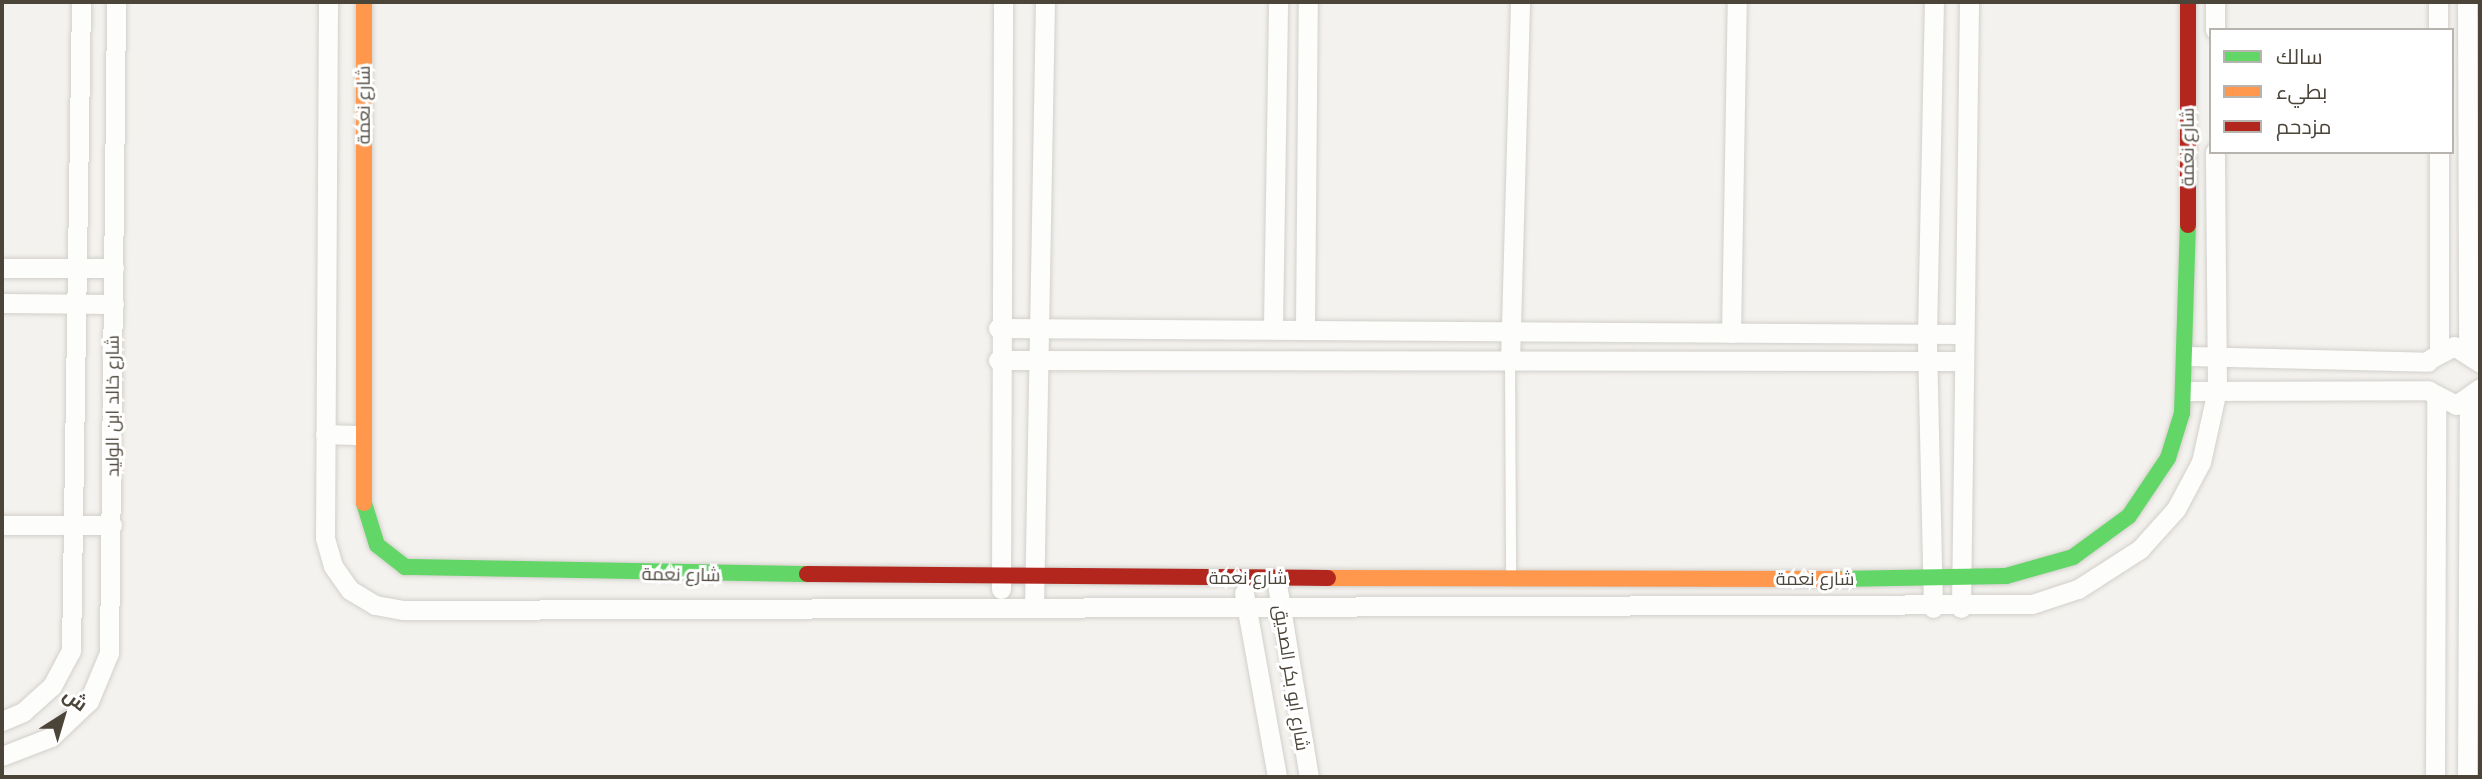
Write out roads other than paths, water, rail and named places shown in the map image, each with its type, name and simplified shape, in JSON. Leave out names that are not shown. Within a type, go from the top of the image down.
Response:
[{"type":"street","name":"شارع خالد ابن الوليد","points":[[2,721],[23,712],[52,686],[71,651],[78,525],[82,2]]},
{"type":"street","name":"شارع خالد ابن الوليد","points":[[2,756],[51,737],[89,701],[110,653],[116,2]]},
{"type":"street","name":"شارع نعمة","points":[[328,2],[325,434],[328,552],[350,590],[389,609],[1246,605],[1961,608],[2055,597],[2099,578],[2140,549],[2189,486],[2211,437],[2218,356],[2215,154]]},
{"type":"street","name":"شارع نعمة","points":[[364,2],[362,435],[370,535],[394,562],[417,571],[1242,579],[1961,578],[2051,566],[2111,532],[2157,478],[2186,391],[2188,2]]},
{"type":"street","points":[[1000,607],[998,328],[1003,2]]},
{"type":"street","points":[[1034,607],[1042,360],[1045,2]]},
{"type":"street","points":[[1273,326],[1278,2]]},
{"type":"street","points":[[1305,326],[1308,2]]},
{"type":"street","points":[[1510,362],[1520,2]]},
{"type":"street","points":[[1731,333],[1737,2]]},
{"type":"street","points":[[1933,608],[1927,334],[1934,2]]},
{"type":"street","points":[[1961,608],[1962,334],[1969,2]]},
{"type":"street","points":[[2215,2],[2215,28]]},
{"type":"street","points":[[2438,2],[2438,28]]},
{"type":"street","points":[[2188,356],[2434,356],[2477,359],[2467,2]]},
{"type":"street","points":[[2435,777],[2439,627],[2432,394],[2439,154]]},
{"type":"street","points":[[2,268],[114,268]]},
{"type":"street","points":[[2,303],[114,304]]},
{"type":"street","points":[[998,328],[1305,326],[1510,331],[1962,334]]},
{"type":"street","points":[[998,360],[1963,361]]},
{"type":"street","points":[[2186,391],[2432,394],[2456,405],[2475,395],[2475,626],[2467,777]]},
{"type":"street","points":[[325,434],[362,435]]},
{"type":"street","points":[[2,525],[112,525]]},
{"type":"street","name":"شارع ابو بكر الصديق","points":[[1276,578],[1309,777]]},
{"type":"street","name":"شارع ابو بكر الصديق","points":[[1242,579],[1277,777]]},
{"type":"street","points":[[2439,627],[2475,626]]},
{"type":"lane","points":[[1510,362],[1511,579]]}]
